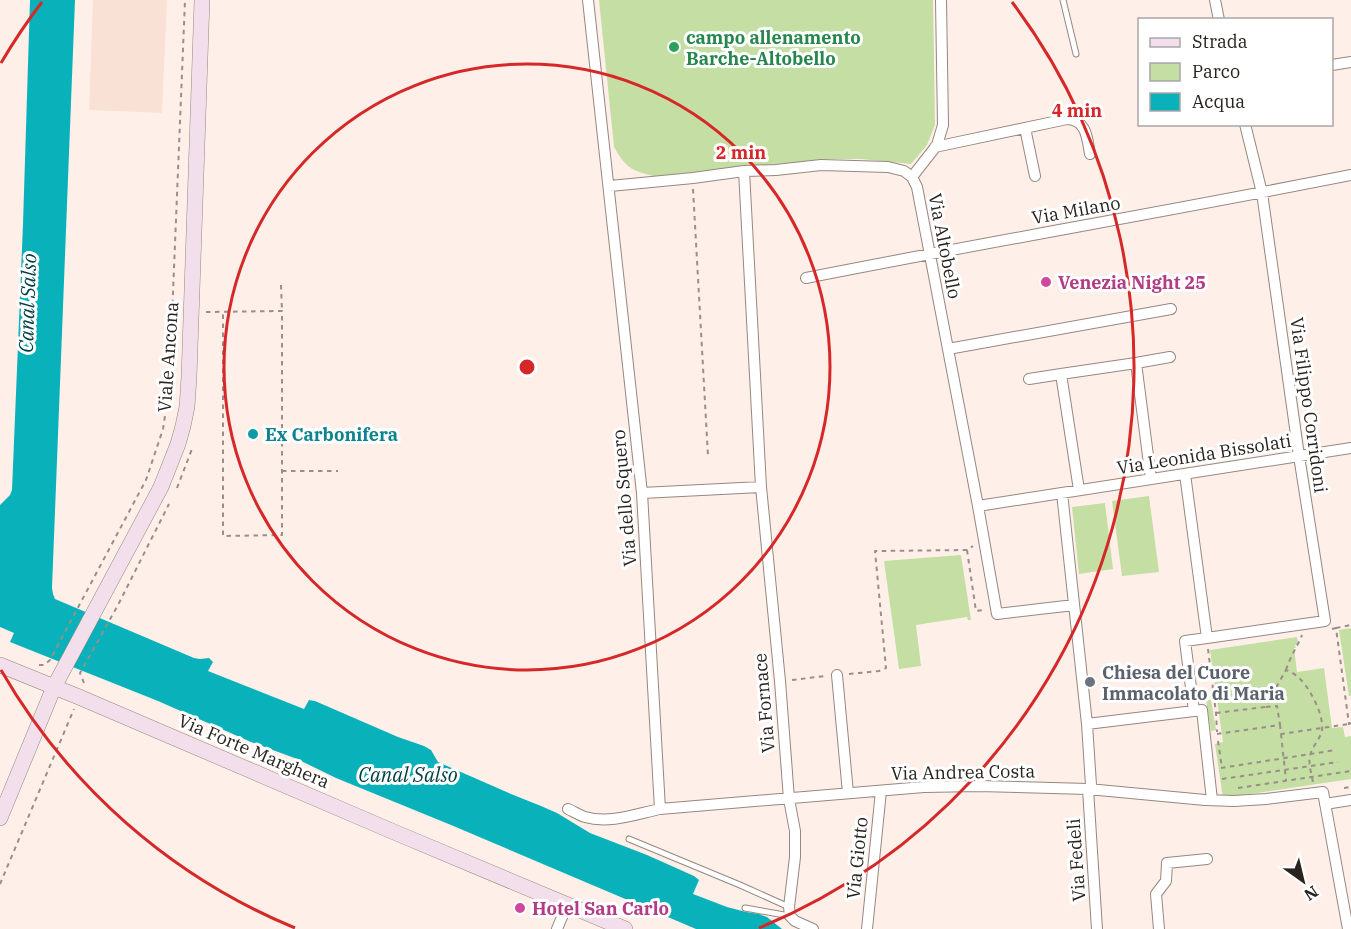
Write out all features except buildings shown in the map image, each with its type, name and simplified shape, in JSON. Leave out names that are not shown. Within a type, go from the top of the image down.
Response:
[{"type":"street","name":"Viale Ancona","points":[[0,818],[57,680],[161,487],[178,444],[187,407],[202,0]]},
{"type":"street","points":[[588,0],[609,186]]},
{"type":"street","points":[[912,177],[935,147],[944,125],[941,0]]},
{"type":"street","points":[[1215,0],[1219,18]]},
{"type":"street","points":[[1333,65],[1351,62]]},
{"type":"street","points":[[935,147],[1074,119],[1081,124],[1087,136],[1090,154]]},
{"type":"street","name":"Via Filippo Corridoni","points":[[1245,126],[1262,193],[1299,456],[1326,626]]},
{"type":"street","points":[[1025,128],[1035,177]]},
{"type":"street","name":"Via Altobello","points":[[609,186],[821,165],[888,167],[904,171],[912,177],[917,187],[996,608]]},
{"type":"street","name":"Via Fornace","points":[[744,171],[761,487],[789,799],[795,831],[790,912]]},
{"type":"street","name":"Via Milano","points":[[806,278],[1351,175]]},
{"type":"street","name":"Via dello Squero","points":[[609,186],[642,493],[660,804]]},
{"type":"street","points":[[948,348],[1171,309]]},
{"type":"street","points":[[1029,379],[1170,357]]},
{"type":"street","points":[[1136,363],[1151,479]]},
{"type":"street","points":[[1061,374],[1079,490]]},
{"type":"street","name":"Via Leonida Bissolati","points":[[978,506],[1351,448]]},
{"type":"street","points":[[1185,474],[1207,638]]},
{"type":"street","points":[[642,493],[761,487]]},
{"type":"street","points":[[1062,493],[1087,724],[1091,785],[1088,789]]},
{"type":"street","points":[[996,608],[997,614],[1074,605]]},
{"type":"street","points":[[1193,711],[1185,641],[1326,626]]},
{"type":"street","name":"Via Forte Marghera","points":[[0,665],[57,680],[79,697],[625,929]]},
{"type":"street","points":[[837,675],[848,793]]},
{"type":"street","points":[[1087,724],[1202,710],[1211,786]]},
{"type":"street","name":"Via Andrea Costa","points":[[568,809],[586,817],[605,820],[620,818],[660,804],[789,799],[924,787],[1088,789],[1211,786],[1234,801],[1315,793]]},
{"type":"street","name":"Via Fedeli","points":[[1088,789],[1097,929]]},
{"type":"street","name":"Via Giotto","points":[[867,929],[881,790]]},
{"type":"street","points":[[1315,793],[1323,792],[1348,929]]},
{"type":"street","points":[[1325,804],[1351,800]]},
{"type":"street","points":[[1159,929],[1156,894],[1166,881],[1167,863],[1207,860]]},
{"type":"street","points":[[557,929],[567,905]]},
{"type":"street","points":[[790,912],[795,921],[813,929]]},
{"type":"lane","points":[[1063,0],[1076,54]]},
{"type":"lane","points":[[629,838],[740,885],[790,912]]},
{"type":"lane","points":[[746,908],[790,912]]},
{"type":"path","points":[[50,660],[146,480],[163,429],[169,390],[184,0]]},
{"type":"path","points":[[693,178],[708,456]]},
{"type":"path","points":[[223,312],[223,536],[282,535],[281,285]]},
{"type":"path","points":[[203,312],[282,311]]},
{"type":"path","points":[[282,471],[338,471]]},
{"type":"path","points":[[879,671],[886,668],[875,551],[967,550],[973,546],[975,540]]},
{"type":"path","points":[[967,550],[975,611],[996,608]]},
{"type":"path","points":[[81,673],[140,563]]},
{"type":"path","points":[[1326,626],[1336,628],[1351,626]]},
{"type":"path","points":[[1281,734],[1350,723],[1336,628]]},
{"type":"path","points":[[1265,707],[1286,670],[1291,654],[1297,648],[1302,634]]},
{"type":"path","points":[[1207,638],[1222,768],[1211,786]]},
{"type":"path","points":[[1286,670],[1299,678],[1309,690],[1318,709],[1322,728],[1320,738],[1310,755],[1315,793]]},
{"type":"path","points":[[1168,676],[1183,675]]},
{"type":"path","points":[[0,884],[79,697]]},
{"type":"path","points":[[1216,712],[1276,705],[1286,780]]},
{"type":"path","points":[[1205,736],[1280,725]]},
{"type":"path","points":[[1222,768],[1336,750]]},
{"type":"path","points":[[1211,786],[1285,770],[1338,762]]},
{"type":"path","points":[[1211,786],[1286,780],[1351,771]]},
{"type":"shaded area","points":[[93,0],[167,0],[162,113],[89,110]]},
{"type":"green space","points":[[599,0],[933,0],[935,125],[927,145],[911,164],[861,159],[825,159],[658,177],[637,171],[623,161],[614,147]]},
{"type":"green space","points":[[1149,496],[1159,572],[1122,576],[1112,501]]},
{"type":"green space","points":[[1105,503],[1113,569],[1079,574],[1072,507]]},
{"type":"green space","points":[[961,555],[971,620],[967,617],[916,625],[921,666],[899,669],[884,561]]},
{"type":"green space","points":[[1351,628],[1351,696],[1349,696],[1339,630]]},
{"type":"green space","points":[[1297,637],[1298,644],[1294,648],[1297,672],[1324,668],[1332,728],[1343,727],[1345,737],[1351,736],[1351,779],[1223,798],[1215,744],[1223,742],[1210,650]]},
{"type":"green space","points":[[1206,700],[1211,700],[1216,730],[1211,731]]},
{"type":"water","name":"Canal Salso","points":[[30,0],[75,0],[52,588],[55,599],[194,658],[209,658],[213,662],[208,671],[304,709],[309,700],[315,701],[424,746],[431,750],[438,762],[557,813],[590,833],[694,876],[699,880],[693,894],[727,907],[767,917],[782,929],[696,929],[336,778],[297,759],[10,642],[14,633],[0,627],[0,505],[12,490]]},
{"type":"place","name":"campo allenamento Barche-Altobello","points":[[674,47]]},
{"type":"place","name":"Venezia Night 25","points":[[1046,282]]},
{"type":"place","name":"Ex Carbonifera","points":[[253,434]]},
{"type":"place","name":"Chiesa del Cuore Immacolato di Maria","points":[[1090,682]]},
{"type":"place","name":"Hotel San Carlo","points":[[520,908]]}]
